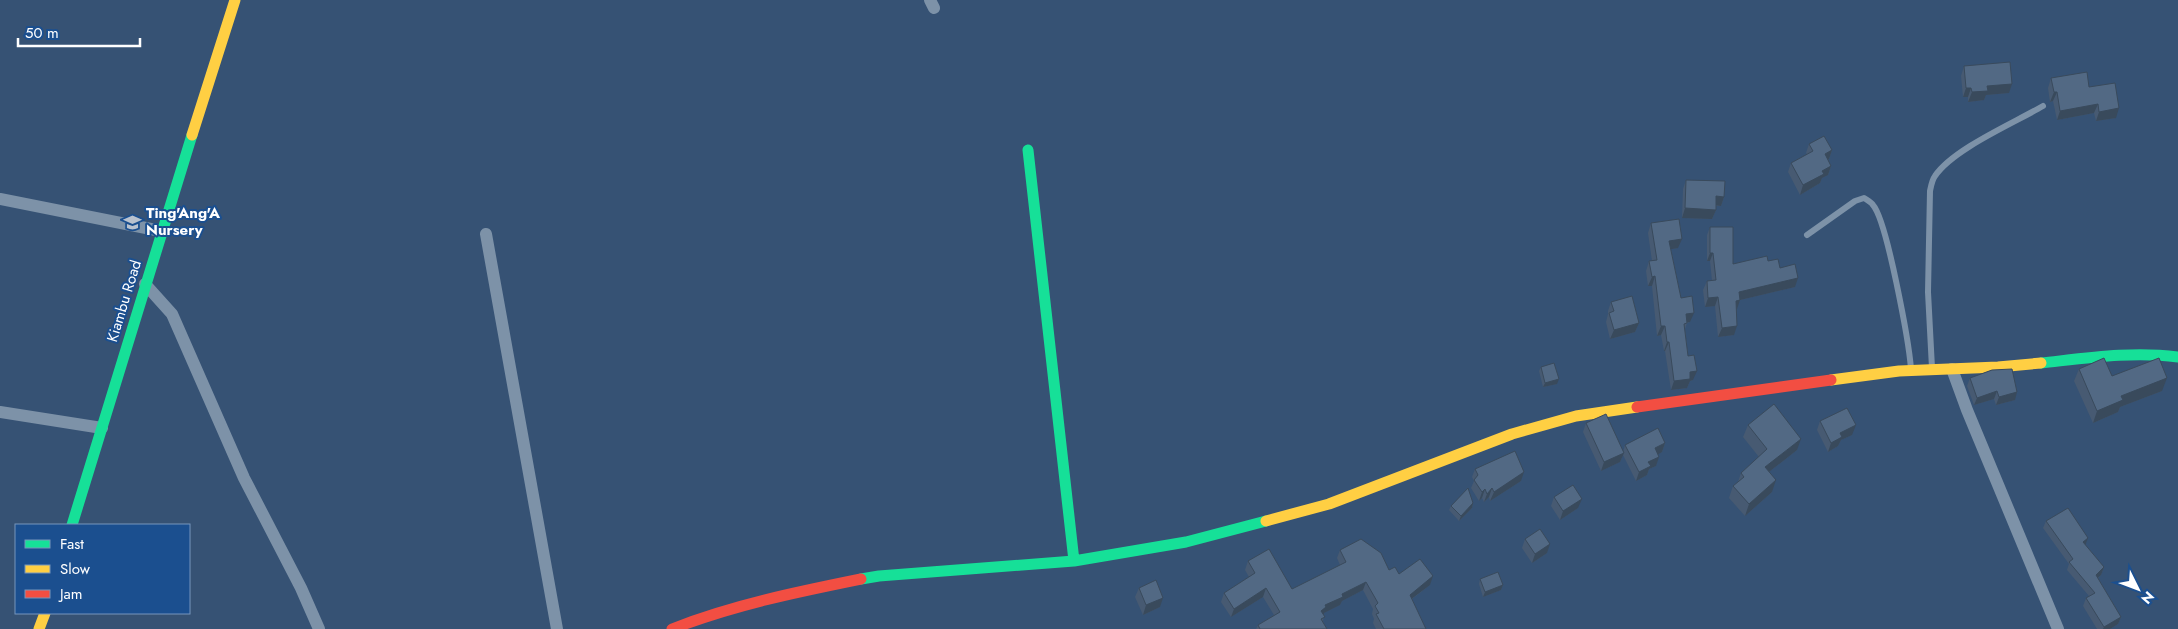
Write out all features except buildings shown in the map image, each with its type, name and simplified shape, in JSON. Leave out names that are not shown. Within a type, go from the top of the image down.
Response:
[{"type":"street","name":"Kiambu Road","points":[[72,524],[161,232],[235,0]]},
{"type":"street","points":[[1028,150],[1074,561]]},
{"type":"street","points":[[0,199],[161,232]]},
{"type":"street","points":[[486,234],[557,629]]},
{"type":"street","points":[[145,284],[172,314],[244,478],[301,588],[319,629]]},
{"type":"street","points":[[672,629],[697,619],[784,594],[879,576],[1074,561],[1186,542],[1329,504],[1512,434],[1576,416],[1730,393],[1911,370],[1998,367],[2104,356],[2154,354],[2178,357]]},
{"type":"street","points":[[1952,368],[1966,410],[2058,629]]},
{"type":"street","points":[[0,412],[102,428]]},
{"type":"street","points":[[39,629],[44,614]]},
{"type":"lane","points":[[1932,370],[1928,292],[1930,191],[1933,177],[1944,165],[1964,151],[2043,106]]},
{"type":"lane","points":[[1807,235],[1855,201],[1864,198],[1874,205],[1881,222],[1902,311],[1909,343],[1911,370]]},
{"type":"traffic: fast","points":[[72,524],[192,135]]},
{"type":"traffic: fast","points":[[1028,150],[1074,561]]},
{"type":"traffic: fast","points":[[2041,363],[2127,355],[2178,357]]},
{"type":"traffic: fast","points":[[861,579],[1074,561],[1186,542],[1266,521]]},
{"type":"traffic: slow","points":[[192,135],[235,0]]},
{"type":"traffic: slow","points":[[1831,380],[1899,371],[1998,367],[2041,363]]},
{"type":"traffic: slow","points":[[1266,521],[1329,504],[1512,434],[1576,416],[1637,407]]},
{"type":"traffic: slow","points":[[39,629],[45,614]]},
{"type":"traffic: jam","points":[[1637,407],[1831,380]]},
{"type":"traffic: jam","points":[[672,629],[742,606],[861,579]]},
{"type":"place","name":"Ting'Ang'A Nursery","points":[[132,222]]}]
